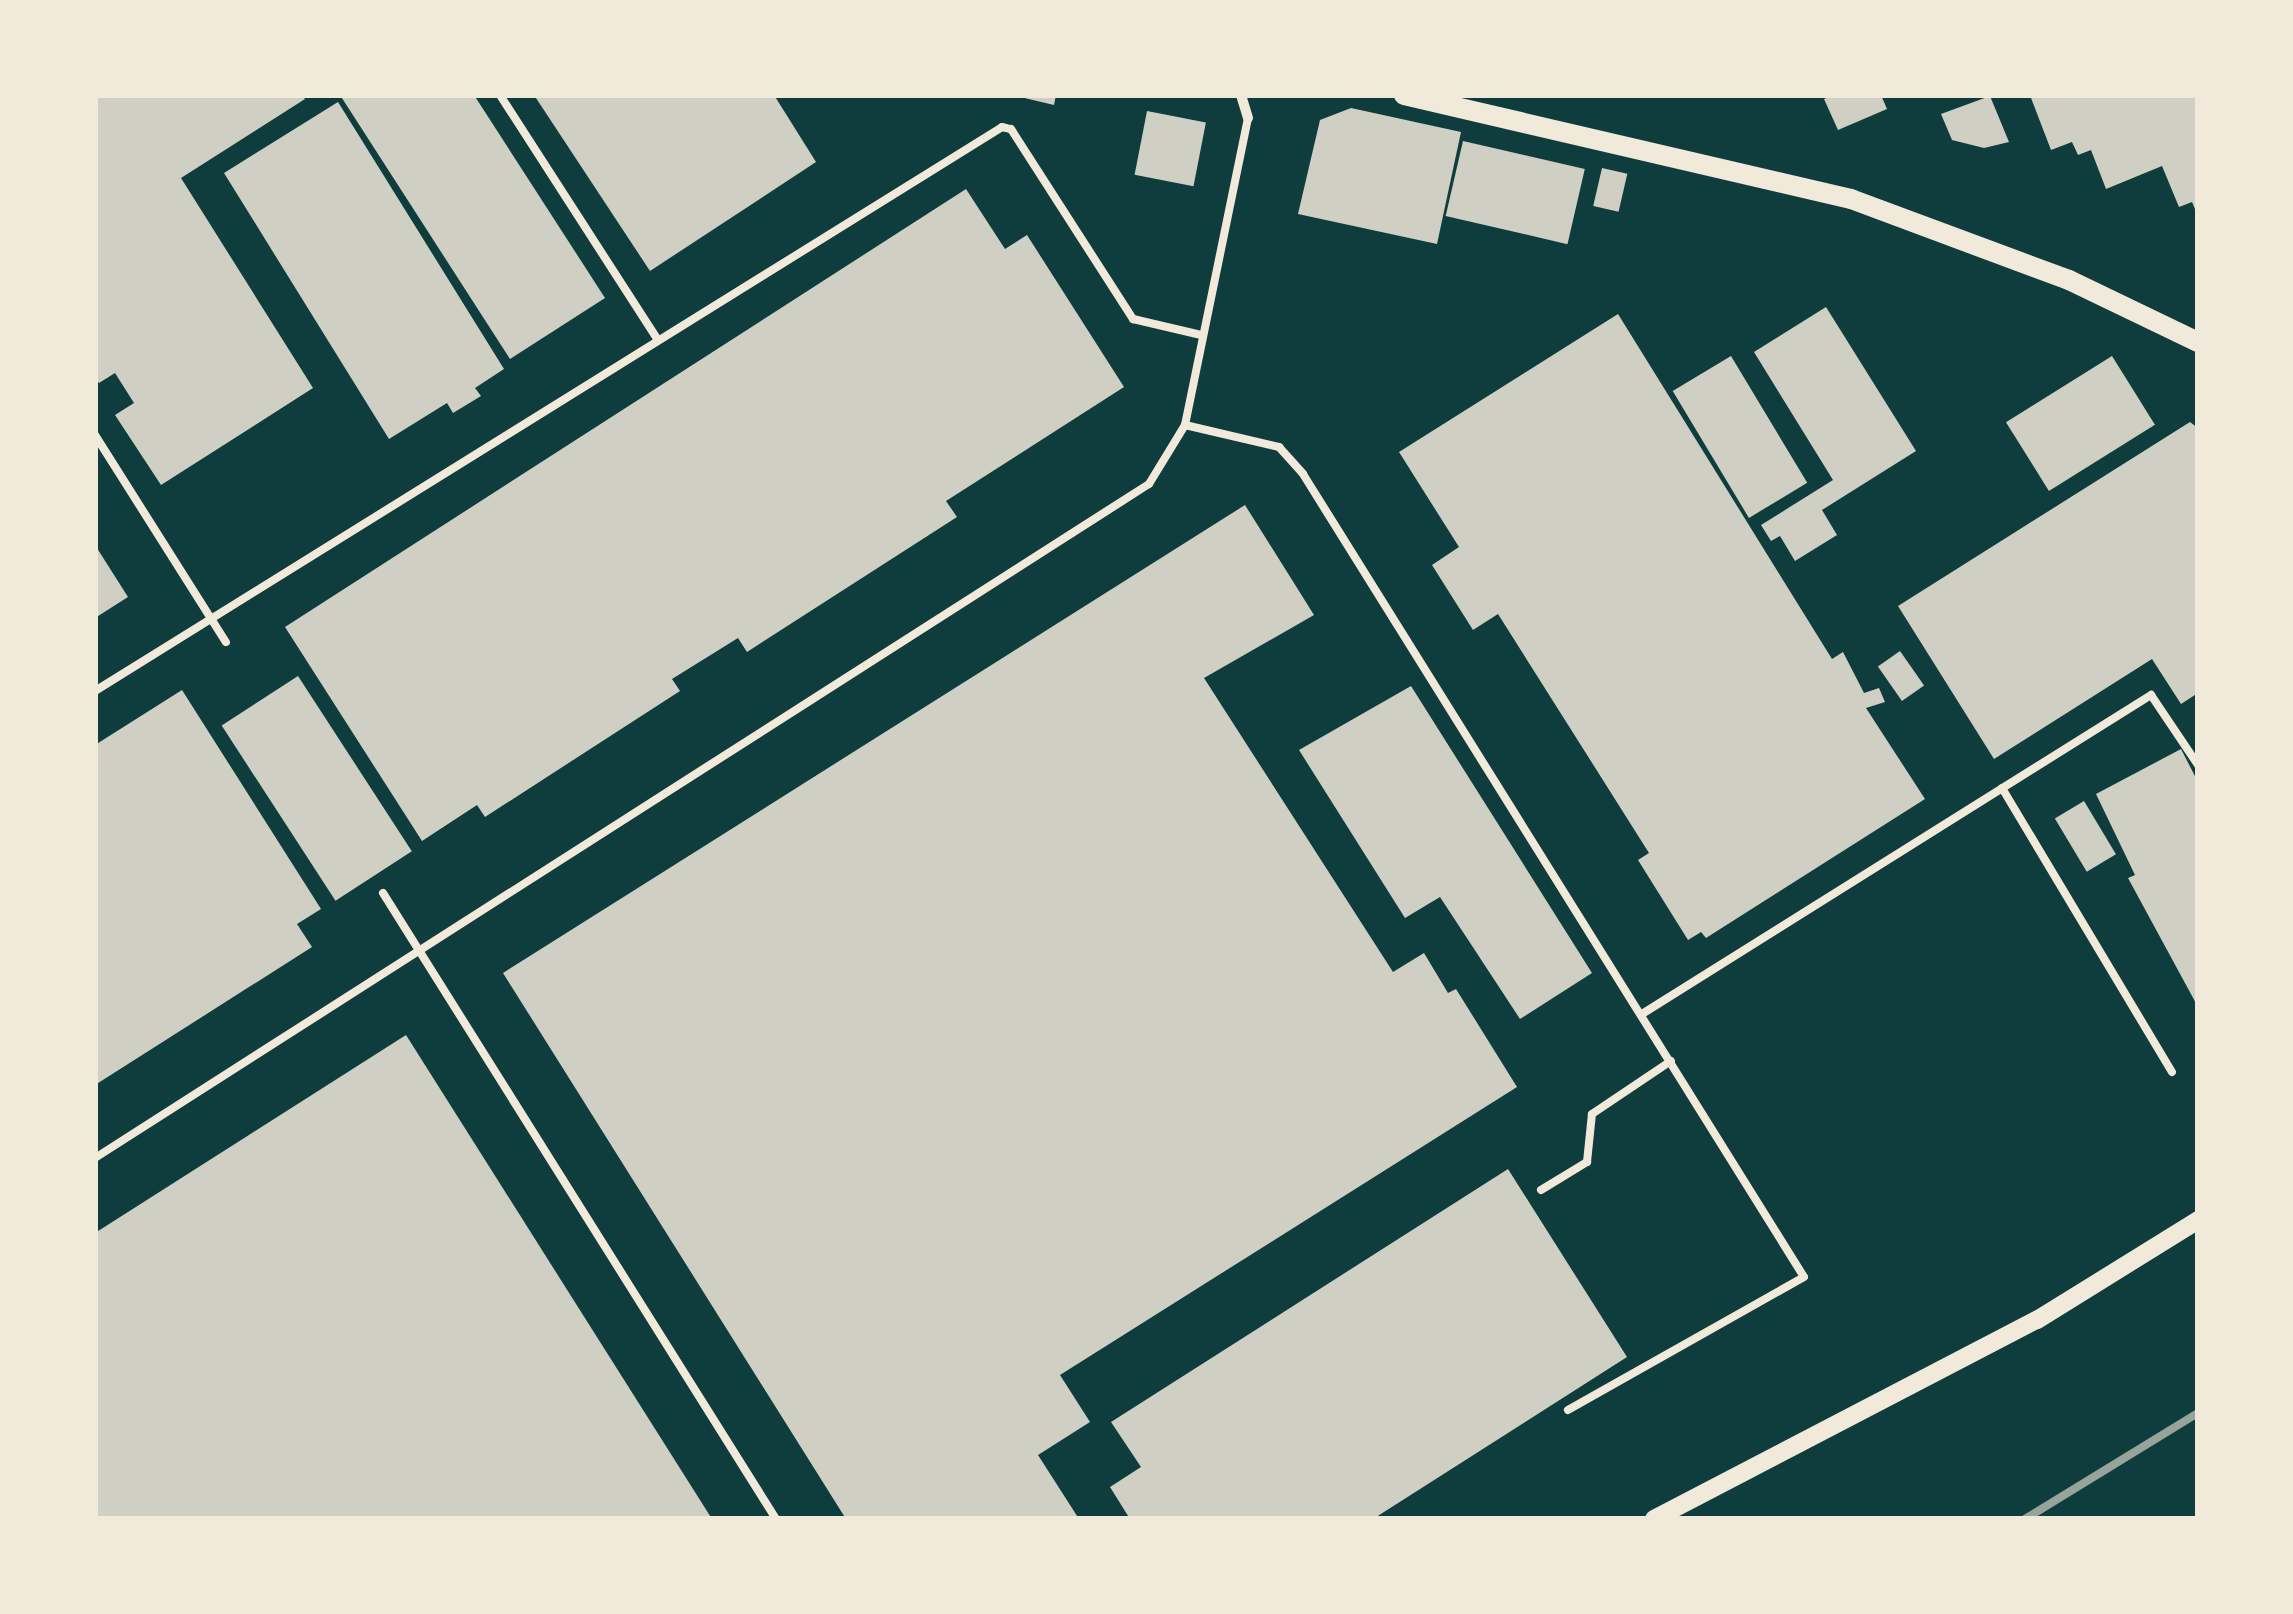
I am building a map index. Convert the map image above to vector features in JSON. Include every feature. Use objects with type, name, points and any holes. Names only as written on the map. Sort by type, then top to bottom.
[{"type":"main road","points":[[1415,96],[1852,198],[2068,280],[2198,342]]},
{"type":"street","points":[[1241,95],[1248,118]]},
{"type":"street","points":[[1654,1519],[2037,1320],[2198,1220]]},
{"type":"lane","points":[[500,95],[657,339]]},
{"type":"lane","points":[[95,1158],[1149,484],[1185,425],[1248,118]]},
{"type":"lane","points":[[95,691],[1002,127],[1011,130],[1132,318],[1201,335]]},
{"type":"lane","points":[[1185,425],[1279,447],[1303,474],[1804,1277],[1568,1410]]},
{"type":"lane","points":[[95,435],[226,642]]},
{"type":"lane","points":[[1642,1014],[2151,695],[2198,764]]},
{"type":"lane","points":[[2002,788],[2172,1072]]},
{"type":"lane","points":[[383,893],[776,1519]]},
{"type":"lane","points":[[1541,1190],[1587,1162],[1592,1114],[1672,1062]]},
{"type":"building","points":[[95,95],[302,95],[305,99],[181,178],[313,388],[161,485],[115,415],[134,403],[115,373],[99,383],[95,378]]},
{"type":"building","points":[[340,95],[474,95],[605,298],[510,359]]},
{"type":"building","points":[[534,95],[774,95],[816,162],[650,271]]},
{"type":"building","points":[[1012,95],[1056,95],[1054,105]]},
{"type":"building","points":[[1834,95],[1881,95],[1887,109],[1838,130],[1824,99]]},
{"type":"building","points":[[2198,95],[2198,216],[2192,202],[2179,207],[2162,166],[2106,189],[2091,150],[2078,155],[2072,142],[2051,150],[2031,98]]},
{"type":"building","points":[[1990,96],[2009,142],[1984,148],[1952,140],[1941,114]]},
{"type":"building","points":[[338,102],[504,369],[475,388],[481,396],[453,413],[447,403],[389,439],[224,173]]},
{"type":"building","points":[[1351,108],[1461,132],[1437,244],[1298,214],[1320,120]]},
{"type":"building","points":[[1147,111],[1206,122],[1193,186],[1135,175]]},
{"type":"building","points":[[1463,141],[1585,169],[1567,244],[1446,216]]},
{"type":"building","points":[[1602,168],[1627,174],[1619,212],[1593,206]]},
{"type":"building","points":[[966,189],[1005,249],[1027,235],[1124,387],[946,501],[957,517],[747,652],[738,638],[672,679],[680,691],[485,817],[477,805],[422,841],[285,627]]},
{"type":"building","points":[[1826,307],[1916,451],[1822,510],[1837,535],[1795,561],[1780,536],[1771,541],[1761,525],[1833,480],[1754,352]]},
{"type":"building","points":[[1618,314],[1832,659],[1843,652],[1864,693],[1879,688],[1885,702],[1866,708],[1925,799],[1706,938],[1701,932],[1688,940],[1638,860],[1649,853],[1498,614],[1473,630],[1432,565],[1459,547],[1399,452]]},
{"type":"building","points":[[1731,356],[1807,483],[1749,518],[1673,391]]},
{"type":"building","points":[[2112,356],[2155,425],[2049,491],[2006,422]]},
{"type":"building","points":[[2190,422],[2198,428],[2198,693],[2181,704],[2152,659],[1994,759],[1898,606]]},
{"type":"building","points":[[1245,505],[1314,615],[1204,678],[1393,972],[1424,953],[1448,993],[1456,989],[1517,1087],[1060,1375],[1090,1422],[1038,1455],[1079,1519],[846,1519],[503,973]]},
{"type":"building","points":[[95,545],[128,597],[95,618]]},
{"type":"building","points":[[1900,651],[1924,685],[1902,701],[1878,666]]},
{"type":"building","points":[[298,676],[412,851],[336,901],[222,726]]},
{"type":"building","points":[[1411,686],[1592,973],[1520,1019],[1440,897],[1405,918],[1299,750]]},
{"type":"building","points":[[182,690],[321,909],[297,924],[312,947],[95,1085],[95,745]]},
{"type":"building","points":[[2181,749],[2198,782],[2198,1007],[2128,878],[2135,875],[2096,794]]},
{"type":"building","points":[[2084,801],[2116,854],[2087,872],[2055,819]]},
{"type":"building","points":[[406,1035],[712,1519],[95,1519],[95,1233]]},
{"type":"building","points":[[1508,1169],[1627,1357],[1373,1519],[1130,1519],[1110,1487],[1141,1467],[1111,1422]]},
{"type":"railway","points":[[2025,1519],[2198,1413]]}]
